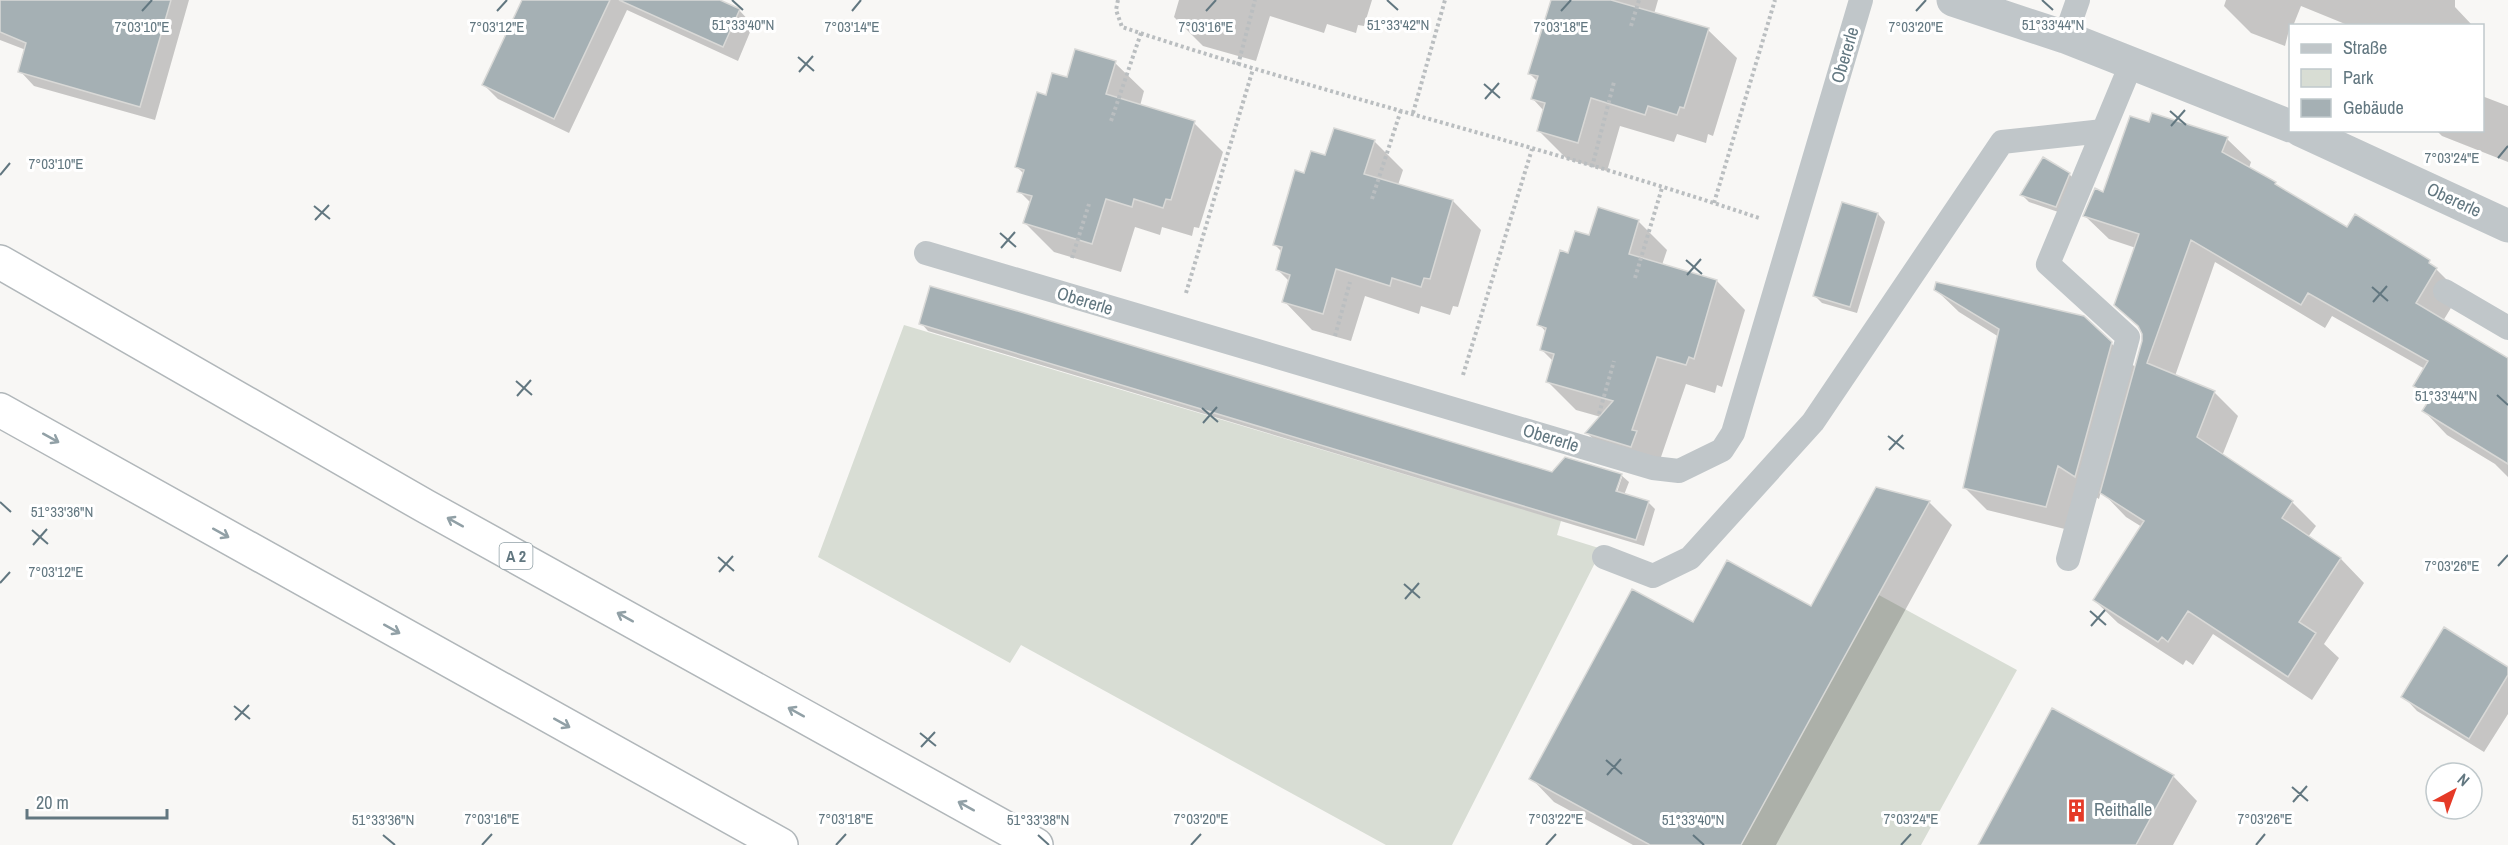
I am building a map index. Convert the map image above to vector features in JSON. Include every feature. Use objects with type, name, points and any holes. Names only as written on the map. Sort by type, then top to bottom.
[{"type":"highway","name":"A 2","points":[[0,262],[435,512],[1036,845]]},
{"type":"highway","points":[[0,410],[781,845]]},
{"type":"street","points":[[1953,0],[2132,62],[2289,126]]},
{"type":"street","name":"Obererle","points":[[2304,132],[2508,226]]},
{"type":"lane","name":"Obererle","points":[[926,253],[1653,468],[1679,471],[1722,450],[1733,433],[1861,0]]},
{"type":"lane","points":[[2065,37],[2078,0]]},
{"type":"lane","points":[[2068,559],[2128,337],[2048,264],[2132,62]]},
{"type":"lane","points":[[1604,557],[1653,576],[1690,558],[1813,422],[2002,142],[2103,130]]},
{"type":"lane","points":[[2445,291],[2508,328]]},
{"type":"path","points":[[1118,0],[1116,10],[1122,27],[1238,65],[1401,110],[1714,203],[1794,230]]},
{"type":"path","points":[[1238,65],[1255,0]]},
{"type":"path","points":[[1413,114],[1446,0]]},
{"type":"path","points":[[1631,26],[1639,0]]},
{"type":"path","points":[[1714,203],[1775,0]]},
{"type":"path","points":[[1112,121],[1141,33]]},
{"type":"path","points":[[1175,328],[1253,69]]},
{"type":"path","points":[[1592,167],[1614,82]]},
{"type":"path","points":[[1372,199],[1401,110]]},
{"type":"path","points":[[1453,408],[1532,149]]},
{"type":"path","points":[[1635,278],[1662,188]]},
{"type":"path","points":[[1061,293],[1089,204]]},
{"type":"path","points":[[1326,372],[1350,282]]},
{"type":"path","points":[[1589,449],[1614,361]]},
{"type":"green space","points":[[904,325],[1561,521],[1557,535],[1602,549],[1452,845],[1386,845],[1021,645],[1010,663],[818,557]]},
{"type":"green space","points":[[1877,594],[2017,670],[1921,845],[1741,845]]},
{"type":"building","points":[[0,0],[171,0],[140,107],[18,72],[26,43],[0,32]]},
{"type":"building","points":[[522,0],[610,0],[554,119],[482,85]]},
{"type":"building","points":[[619,0],[720,0],[740,9],[723,47]]},
{"type":"building","points":[[1551,0],[1611,0],[1709,28],[1684,108],[1680,107],[1677,115],[1648,106],[1645,115],[1591,98],[1578,143],[1537,131],[1545,103],[1531,99],[1538,76],[1528,74]]},
{"type":"building","points":[[1075,49],[1116,61],[1106,94],[1195,121],[1171,200],[1166,199],[1163,208],[1134,199],[1132,207],[1106,199],[1092,244],[1023,223],[1032,196],[1017,192],[1024,170],[1015,167],[1037,92],[1046,95],[1052,73],[1067,77]]},
{"type":"building","points":[[2152,113],[2228,137],[2222,152],[2276,182],[2275,184],[2347,227],[2355,214],[2430,260],[2429,263],[2437,268],[2416,303],[2508,358],[2508,464],[2422,411],[2431,397],[2413,386],[2428,361],[2308,293],[2301,305],[2191,240],[2147,363],[2215,391],[2197,437],[2293,501],[2282,518],[2341,558],[2299,622],[2316,633],[2288,677],[2188,611],[2168,642],[2162,637],[2158,642],[2093,600],[2144,521],[2100,493],[2142,334],[2138,326],[2114,305],[2139,234],[2083,216],[2095,188],[2103,192],[2130,116],[2149,122]]},
{"type":"building","points":[[1334,128],[1375,140],[1364,174],[1453,200],[1430,279],[1424,278],[1421,287],[1392,278],[1390,286],[1336,269],[1323,314],[1282,302],[1290,275],[1276,270],[1282,247],[1273,245],[1295,170],[1304,173],[1311,151],[1325,155]]},
{"type":"building","points":[[2043,157],[2070,173],[2056,207],[2020,195]]},
{"type":"building","points":[[1842,202],[1878,213],[1850,307],[1813,296]]},
{"type":"building","points":[[1598,207],[1639,220],[1629,254],[1717,280],[1694,359],[1689,357],[1686,365],[1657,357],[1632,430],[1637,431],[1631,447],[1585,433],[1613,401],[1546,382],[1554,354],[1540,350],[1546,328],[1537,325],[1560,250],[1568,253],[1575,231],[1589,235]]},
{"type":"building","points":[[1936,282],[2084,316],[2112,342],[2075,477],[2058,466],[2046,507],[1963,488],[1999,329],[1934,290]]},
{"type":"building","points":[[930,286],[1552,472],[1565,457],[1622,474],[1616,491],[1649,501],[1636,540],[919,324]]},
{"type":"building","points":[[1876,487],[1930,501],[1741,845],[1650,845],[1529,779],[1632,589],[1693,622],[1727,560],[1811,606]]},
{"type":"building","points":[[2444,627],[2508,667],[2508,675],[2469,739],[2401,697]]},
{"type":"building","name":"Reithalle","points":[[2052,708],[2174,775],[2136,845],[1978,845]]},
{"type":"place","name":"Reithalle","points":[[2076,810]]}]
